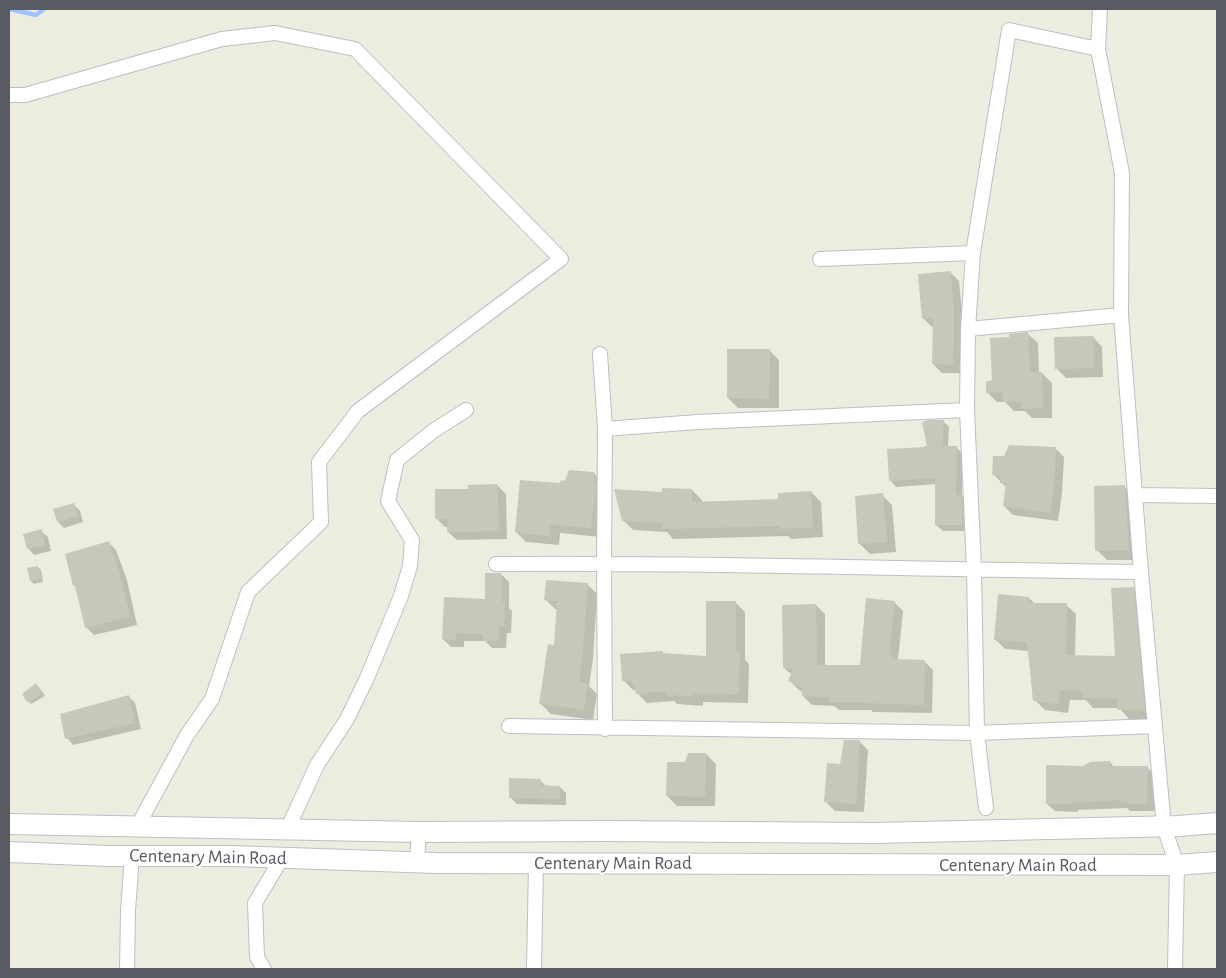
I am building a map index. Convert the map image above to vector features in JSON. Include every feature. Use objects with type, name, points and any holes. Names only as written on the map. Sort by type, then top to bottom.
[{"type":"street","points":[[1100,9],[1098,50],[1122,173],[1121,315],[1141,572],[1164,827],[1177,865],[1175,969]]},
{"type":"street","points":[[986,808],[977,733],[974,570],[967,410],[968,329],[973,253],[1009,30],[1098,50]]},
{"type":"street","points":[[9,95],[25,95],[222,39],[275,33],[355,49],[561,259],[358,410],[319,462],[321,522],[248,592],[212,699],[187,735],[137,827]]},
{"type":"street","points":[[820,259],[973,253]]},
{"type":"street","points":[[968,329],[1121,315]]},
{"type":"street","points":[[600,354],[605,429],[605,729]]},
{"type":"street","points":[[287,830],[317,764],[347,719],[367,678],[402,596],[410,566],[412,540],[388,501],[396,460],[433,431],[466,410]]},
{"type":"street","points":[[605,429],[697,422],[967,410]]},
{"type":"street","points":[[1135,495],[1217,496]]},
{"type":"street","points":[[496,564],[604,563],[1141,572]]},
{"type":"street","points":[[510,726],[605,729],[977,733],[1155,726]]},
{"type":"street","name":"Centenary Main Road","points":[[9,824],[419,832],[875,833],[1164,827],[1217,823]]},
{"type":"street","points":[[416,862],[419,832]]},
{"type":"street","name":"Centenary Main Road","points":[[9,852],[416,862],[536,863],[1177,865],[1217,862]]},
{"type":"street","points":[[127,969],[128,911],[132,855]]},
{"type":"street","points":[[264,969],[257,957],[255,903],[282,858]]},
{"type":"street","points":[[534,969],[536,863]]},
{"type":"building","points":[[951,271],[954,314],[953,365],[932,364],[933,318],[922,319],[918,274]]},
{"type":"building","points":[[1028,332],[1030,372],[1042,372],[1043,408],[1021,409],[1021,401],[1003,402],[1003,392],[986,393],[986,382],[992,380],[990,338],[1009,337],[1009,334]]},
{"type":"building","points":[[1093,336],[1094,368],[1055,369],[1054,337]]},
{"type":"building","points":[[727,349],[770,349],[769,399],[727,398]]},
{"type":"building","points":[[944,420],[942,446],[957,446],[956,495],[962,495],[962,525],[935,525],[935,478],[889,481],[887,449],[927,446],[922,422]]},
{"type":"building","points":[[1009,445],[1056,447],[1050,513],[1003,506],[1006,483],[1000,483],[1000,475],[992,475],[993,456],[1004,456]]},
{"type":"building","points":[[569,470],[594,472],[594,483],[596,485],[591,528],[550,524],[549,536],[515,532],[520,480],[560,483],[561,480],[565,481]]},
{"type":"building","points":[[497,484],[499,531],[447,532],[448,519],[435,519],[435,489],[468,489],[468,485]]},
{"type":"building","points":[[1125,485],[1129,550],[1095,551],[1094,486]]},
{"type":"building","points":[[662,488],[692,489],[692,502],[778,499],[778,493],[811,491],[813,527],[780,529],[780,526],[662,529],[662,523],[622,521],[614,489],[662,492]]},
{"type":"building","points":[[883,493],[887,542],[858,544],[855,496]]},
{"type":"building","points":[[74,503],[78,516],[57,522],[53,509]]},
{"type":"building","points":[[42,529],[45,545],[27,549],[23,534]]},
{"type":"building","points":[[109,541],[119,571],[130,617],[85,628],[65,554]]},
{"type":"building","points":[[38,566],[41,579],[30,581],[27,568]]},
{"type":"building","points":[[485,573],[501,573],[502,602],[505,602],[504,626],[499,626],[499,641],[483,641],[483,634],[456,633],[456,640],[442,639],[444,597],[485,599]]},
{"type":"building","points":[[546,580],[588,583],[579,682],[588,683],[584,710],[539,704],[548,644],[554,645],[557,601],[544,600]]},
{"type":"building","points":[[1134,587],[1145,709],[1117,710],[1117,699],[1082,698],[1082,691],[1060,690],[1058,704],[1033,701],[1027,642],[994,640],[998,594],[1029,597],[1029,603],[1067,603],[1066,655],[1115,656],[1111,588]]},
{"type":"building","points":[[866,598],[895,601],[889,655],[893,655],[893,659],[925,660],[924,705],[829,702],[829,697],[802,696],[802,687],[788,681],[793,669],[783,668],[782,605],[816,604],[817,665],[860,665]]},
{"type":"building","points":[[706,601],[736,601],[736,652],[740,652],[738,694],[693,693],[693,696],[666,695],[666,691],[636,694],[632,680],[622,681],[620,654],[663,651],[663,653],[706,656]]},
{"type":"building","points":[[36,683],[41,690],[41,694],[27,702],[22,694]]},
{"type":"building","points":[[129,695],[135,723],[65,739],[60,714]]},
{"type":"building","points":[[844,740],[860,740],[856,804],[824,802],[827,763],[840,764]]},
{"type":"building","points":[[688,753],[706,753],[705,797],[666,796],[667,762],[685,762]]},
{"type":"building","points":[[1110,761],[1110,766],[1148,766],[1147,804],[1121,803],[1121,800],[1046,804],[1046,765],[1083,766],[1090,762]]},
{"type":"building","points":[[509,778],[541,779],[540,785],[560,786],[560,799],[509,798]]},
{"type":"waterway","points":[[9,9],[36,15],[44,9]]}]
